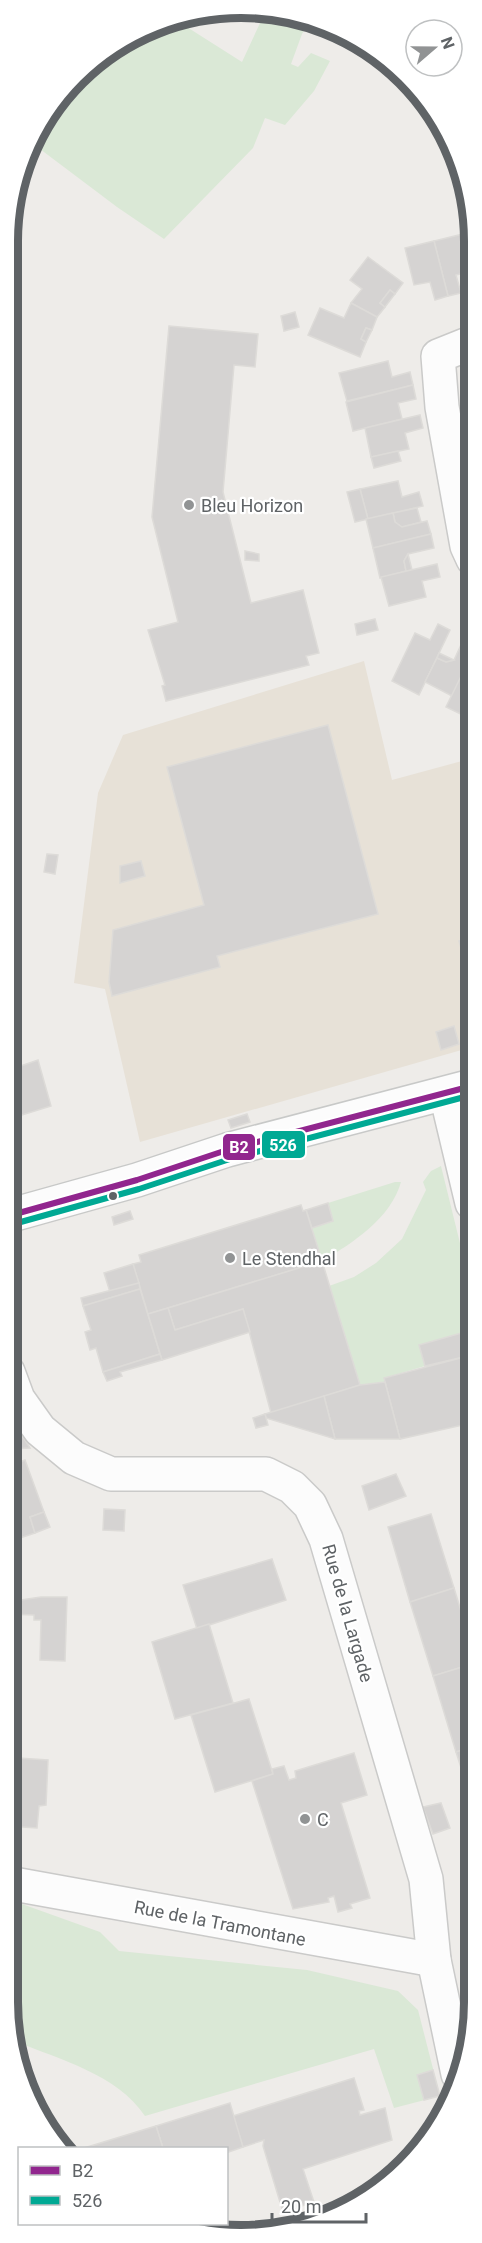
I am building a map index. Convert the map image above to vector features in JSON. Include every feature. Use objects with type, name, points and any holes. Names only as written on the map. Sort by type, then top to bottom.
[{"type":"street","points":[[464,345],[438,356],[442,407],[464,529]]},
{"type":"street","points":[[18,1213],[137,1180],[227,1150],[459,1090],[464,1133]]},
{"type":"street","name":"Rue de la Largade","points":[[18,1399],[40,1430],[74,1458],[111,1474],[266,1474],[292,1487],[310,1506],[326,1539],[426,1879],[434,1960],[455,2062]]},
{"type":"street","name":"Rue de la Tramontane","points":[[18,1885],[434,1960]]},
{"type":"shaded area","points":[[364,661],[392,780],[464,760],[464,1049],[140,1142],[105,989],[74,983],[98,793],[123,735]]},
{"type":"green space","points":[[262,19],[306,28],[291,64],[298,67],[311,53],[330,61],[314,91],[285,125],[265,118],[253,148],[164,239],[38,148],[64,105],[83,83],[117,56],[156,35],[185,26],[242,62]]},
{"type":"green space","points":[[441,1166],[464,1259],[464,1332],[420,1345],[425,1366],[384,1378],[385,1382],[271,1413],[260,1369],[329,1286],[354,1277],[376,1263],[402,1239],[426,1190],[423,1182],[431,1171]]},
{"type":"green space","points":[[401,1182],[389,1207],[380,1218],[358,1238],[322,1261],[312,1228],[333,1221],[328,1203]]},
{"type":"green space","points":[[18,1903],[100,1932],[119,1951],[307,1970],[398,1991],[418,2010],[440,2096],[394,2108],[374,2049],[145,2116],[119,2089],[69,2062],[22,2044],[18,2017]]},
{"type":"building","points":[[463,234],[464,273],[456,275],[461,293],[448,296],[434,241]]},
{"type":"building","points":[[434,241],[448,296],[435,300],[430,282],[414,285],[405,248]]},
{"type":"building","points":[[368,257],[403,283],[395,294],[390,290],[380,303],[385,307],[377,317],[351,303],[362,289],[350,280]]},
{"type":"building","points":[[390,290],[395,294],[385,307],[380,303]]},
{"type":"building","points":[[351,303],[377,317],[372,330],[366,328],[361,339],[366,342],[360,357],[308,335],[320,308],[344,318]]},
{"type":"building","points":[[295,312],[299,327],[284,331],[281,316]]},
{"type":"building","name":"Bleu Horizon","points":[[169,326],[258,334],[255,367],[234,365],[223,492],[251,603],[303,590],[319,653],[306,656],[309,665],[166,701],[162,686],[165,685],[148,630],[178,622],[152,517]]},
{"type":"building","points":[[366,328],[372,330],[366,342],[361,339]]},
{"type":"building","points":[[388,361],[392,377],[410,372],[413,385],[347,401],[339,373]]},
{"type":"building","points":[[413,385],[416,399],[398,403],[402,419],[353,431],[346,402]]},
{"type":"building","points":[[420,415],[423,428],[405,433],[409,449],[371,457],[365,428]]},
{"type":"building","points":[[398,451],[401,461],[374,468],[371,457]]},
{"type":"building","points":[[398,481],[402,497],[419,492],[423,506],[368,519],[360,489]]},
{"type":"building","points":[[360,489],[368,519],[355,522],[347,492]]},
{"type":"building","points":[[417,508],[421,522],[402,527],[395,522],[393,513]]},
{"type":"building","points":[[393,513],[395,522],[402,527],[427,521],[431,534],[373,548],[366,519]]},
{"type":"building","points":[[431,534],[434,548],[408,554],[404,561],[406,571],[380,578],[373,548]]},
{"type":"building","points":[[245,551],[259,554],[259,561],[245,560]]},
{"type":"building","points":[[408,554],[412,570],[406,571],[404,561]]},
{"type":"building","points":[[437,564],[440,577],[422,581],[426,597],[389,606],[381,577]]},
{"type":"building","points":[[375,619],[378,630],[357,635],[355,624]]},
{"type":"building","points":[[438,624],[450,630],[419,695],[392,681],[415,633],[430,640]]},
{"type":"building","points":[[464,638],[464,671],[452,696],[425,682],[437,658],[446,662],[454,660]]},
{"type":"building","points":[[439,653],[454,660],[446,662],[437,658]]},
{"type":"building","points":[[464,670],[464,716],[446,707]]},
{"type":"building","points":[[328,725],[378,914],[217,956],[220,967],[112,996],[109,982],[113,930],[204,905],[167,767]]},
{"type":"building","points":[[47,854],[58,855],[55,874],[44,872]]},
{"type":"building","points":[[141,861],[145,876],[120,883],[120,866]]},
{"type":"building","points":[[464,940],[464,958],[459,941]]},
{"type":"building","points":[[454,1026],[459,1044],[441,1050],[436,1032]]},
{"type":"building","points":[[38,1060],[51,1106],[18,1116],[18,1067]]},
{"type":"building","points":[[247,1114],[250,1122],[231,1128],[228,1120]]},
{"type":"building","points":[[328,1203],[333,1221],[312,1228],[306,1210]]},
{"type":"building","name":"Le Stendhal","points":[[301,1205],[303,1211],[306,1210],[322,1261],[148,1314],[133,1264],[141,1262],[139,1255]]},
{"type":"building","points":[[130,1211],[133,1219],[114,1225],[112,1217]]},
{"type":"building","points":[[322,1261],[360,1385],[271,1413],[243,1309],[175,1330],[168,1308]]},
{"type":"building","points":[[133,1264],[139,1283],[110,1292],[104,1273]]},
{"type":"building","points":[[139,1283],[140,1289],[83,1306],[81,1298]]},
{"type":"building","points":[[140,1289],[160,1354],[103,1372],[96,1348],[90,1350],[85,1332],[91,1330],[83,1306]]},
{"type":"building","points":[[168,1308],[175,1330],[243,1309],[250,1332],[162,1360],[148,1314]]},
{"type":"building","points":[[464,1332],[464,1357],[425,1366],[419,1345]]},
{"type":"building","points":[[160,1354],[162,1360],[120,1372],[122,1376],[107,1381],[103,1372]]},
{"type":"building","points":[[464,1357],[464,1425],[400,1439],[384,1378]]},
{"type":"building","points":[[385,1382],[400,1439],[335,1439],[324,1396],[360,1385]]},
{"type":"building","points":[[324,1396],[335,1439],[266,1418],[265,1414]]},
{"type":"building","points":[[265,1414],[268,1425],[256,1428],[253,1418]]},
{"type":"building","points":[[23,1437],[30,1448],[18,1449],[18,1438]]},
{"type":"building","points":[[25,1460],[44,1512],[30,1517],[35,1533],[18,1539],[19,1498],[18,1462]]},
{"type":"building","points":[[396,1474],[406,1496],[369,1510],[362,1486]]},
{"type":"building","points":[[104,1509],[125,1510],[124,1531],[103,1530]]},
{"type":"building","points":[[44,1512],[50,1527],[35,1533],[30,1517]]},
{"type":"building","points":[[431,1514],[454,1588],[410,1602],[388,1527]]},
{"type":"building","points":[[272,1559],[286,1600],[197,1629],[183,1585]]},
{"type":"building","points":[[454,1588],[464,1621],[464,1666],[433,1676],[410,1602]]},
{"type":"building","points":[[41,1597],[67,1597],[65,1661],[40,1660],[41,1620],[34,1620],[34,1615],[18,1614],[18,1600]]},
{"type":"building","points":[[209,1624],[233,1703],[175,1719],[152,1642]]},
{"type":"building","points":[[464,1666],[464,1750],[456,1752],[433,1676]]},
{"type":"building","points":[[249,1699],[273,1774],[215,1792],[191,1715]]},
{"type":"building","points":[[464,1750],[464,1777],[456,1752]]},
{"type":"building","name":"C","points":[[354,1753],[367,1795],[341,1803],[370,1898],[350,1904],[352,1908],[338,1912],[334,1896],[328,1898],[329,1902],[293,1909],[252,1781],[273,1774],[272,1769],[284,1766],[289,1780],[296,1778],[295,1771]]},
{"type":"building","points":[[18,1758],[48,1760],[46,1805],[39,1806],[37,1828],[18,1827]]},
{"type":"building","points":[[441,1803],[450,1828],[433,1834],[423,1807]]},
{"type":"building","points":[[433,2070],[440,2096],[424,2100],[417,2075]]},
{"type":"building","points":[[354,2078],[364,2110],[359,2111],[360,2115],[385,2108],[392,2140],[303,2169],[314,2202],[283,2212],[263,2146],[264,2140],[243,2147],[233,2116]]},
{"type":"building","points":[[230,2103],[243,2147],[228,2152],[228,2147],[163,2147],[156,2126]]},
{"type":"building","points":[[156,2126],[163,2147],[87,2147]]},
{"type":"transit line","name":"B2","points":[[18,1213],[137,1180],[227,1150],[464,1088]]},
{"type":"transit line","name":"526","points":[[18,1223],[139,1189],[230,1159],[464,1097]]},
{"type":"place","name":"Bleu Horizon","points":[[189,505]]},
{"type":"place","name":"Le Stendhal","points":[[230,1258]]},
{"type":"place","name":"C","points":[[305,1819]]}]
